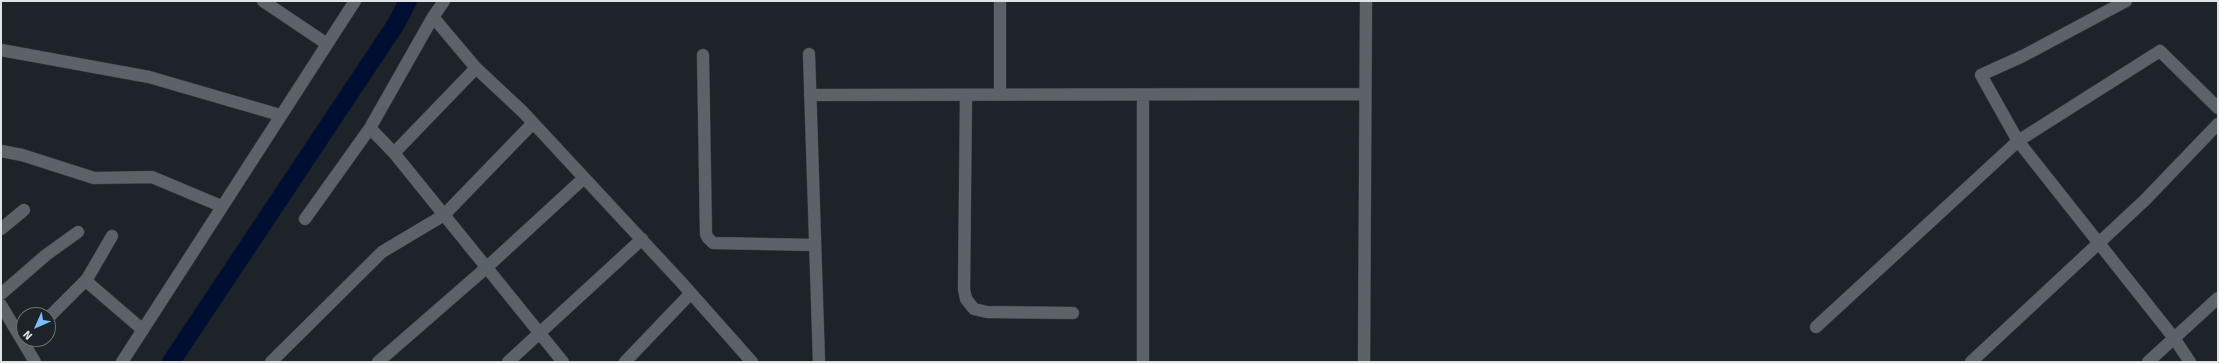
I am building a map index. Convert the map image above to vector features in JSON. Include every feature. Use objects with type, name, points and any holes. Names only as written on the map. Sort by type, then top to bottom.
[{"type":"street","points":[[263,1],[327,44]]},
{"type":"street","points":[[122,362],[354,1]]},
{"type":"street","points":[[305,219],[370,128],[433,17],[444,1]]},
{"type":"street","points":[[1000,1],[1000,95]]},
{"type":"street","points":[[1364,362],[1366,1]]},
{"type":"street","points":[[2126,1],[2023,56],[1981,74],[2018,141],[2174,338],[2190,362]]},
{"type":"street","points":[[433,17],[476,68],[533,123],[642,239],[691,293],[748,360]]},
{"type":"street","points":[[1,50],[149,77],[280,115]]},
{"type":"street","points":[[1816,327],[2018,141],[2160,51],[2218,108]]},
{"type":"street","points":[[809,54],[819,362]]},
{"type":"street","points":[[703,56],[706,234],[708,238],[714,243],[815,245]]},
{"type":"street","points":[[394,152],[476,68]]},
{"type":"street","points":[[810,95],[1365,94]]},
{"type":"street","points":[[966,95],[964,289],[966,299],[974,309],[987,312],[1073,313]]},
{"type":"street","points":[[1143,95],[1143,362]]},
{"type":"street","points":[[271,362],[382,252],[444,215],[533,123]]},
{"type":"street","points":[[1971,362],[2145,200],[2218,124]]},
{"type":"street","points":[[370,128],[394,152],[538,334],[563,362]]},
{"type":"street","points":[[1,151],[22,155],[94,178],[152,177],[221,206]]},
{"type":"street","points":[[378,362],[486,268],[584,178]]},
{"type":"street","points":[[1,229],[24,210]]},
{"type":"street","points":[[1,294],[46,255],[78,232]]},
{"type":"street","points":[[56,310],[86,281],[112,236]]},
{"type":"street","points":[[508,362],[642,239]]},
{"type":"street","points":[[86,281],[143,330]]},
{"type":"street","points":[[625,362],[691,293]]},
{"type":"street","points":[[2148,362],[2218,298]]},
{"type":"street","points":[[1,305],[16,327]]},
{"type":"street","points":[[28,347],[35,362]]},
{"type":"waterway","points":[[171,362],[396,24],[408,1]]}]
